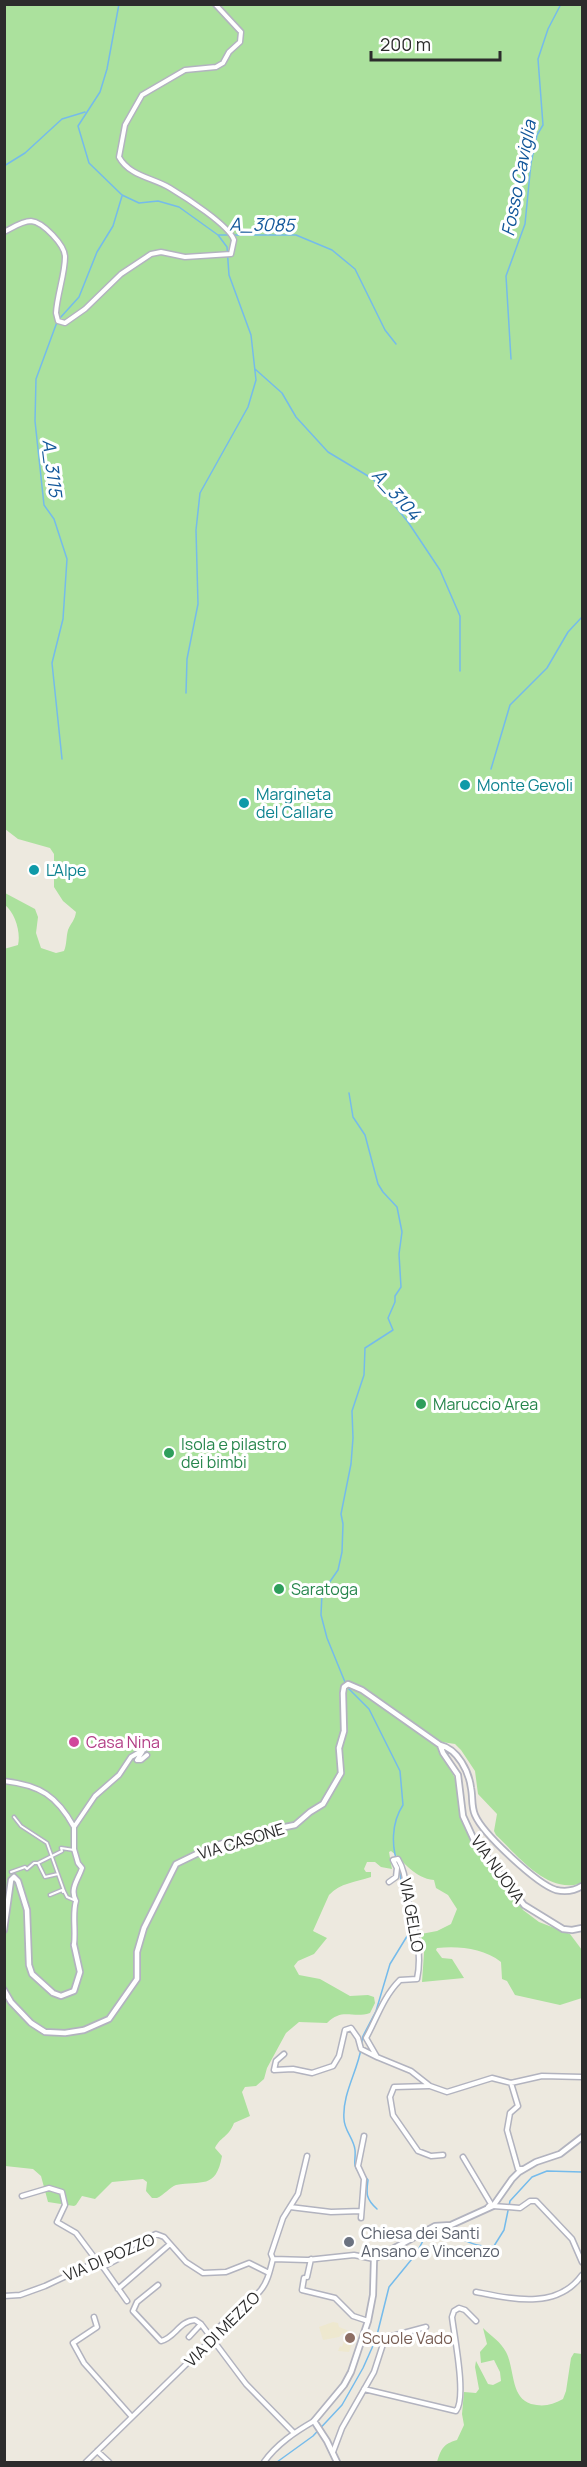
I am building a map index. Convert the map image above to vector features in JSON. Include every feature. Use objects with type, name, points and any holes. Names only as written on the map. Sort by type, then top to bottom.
[{"type":"street","points":[[4,232],[22,223],[33,222],[42,226],[60,245],[65,256],[56,313],[58,321],[65,323],[85,309],[121,274],[151,254],[161,252],[185,257],[231,254],[234,240],[224,225],[169,187],[140,176],[124,165],[120,157],[125,125],[142,95],[185,70],[216,67],[223,63],[229,52],[240,42],[241,32],[215,4]]},
{"type":"street","name":"VIA CASONE","points":[[4,1990],[11,2002],[31,2023],[45,2032],[65,2033],[84,2030],[109,2019],[136,1978],[137,1952],[144,1928],[176,1864],[211,1846],[295,1825],[323,1804],[341,1773],[339,1748],[345,1731],[346,1686],[362,1690],[441,1745]]},
{"type":"street","name":"VIA NUOVA","points":[[441,1745],[456,1755],[465,1768],[470,1779],[474,1814],[486,1832],[546,1886],[563,1892],[582,1887]]},
{"type":"street","name":"VIA NUOVA","points":[[441,1745],[443,1753],[458,1775],[463,1816],[474,1840],[524,1905],[563,1929],[582,1928]]},
{"type":"street","points":[[4,1930],[11,1880],[14,1877],[18,1881],[27,1910],[29,1965],[32,1974],[52,1993],[61,1996],[74,1991],[80,1977],[74,1945],[76,1923],[73,1911],[76,1901],[73,1896],[74,1887],[82,1868],[74,1850],[74,1827],[95,1796],[118,1775],[131,1756],[144,1749],[137,1760],[147,1755]]},
{"type":"street","points":[[4,1782],[37,1789],[55,1799],[74,1827]]},
{"type":"street","points":[[14,1817],[21,1826],[47,1843],[65,1892],[68,1897],[76,1901]]},
{"type":"street","points":[[11,1872],[27,1869],[64,1848],[74,1850]]},
{"type":"street","name":"VIA GELLO","points":[[377,2057],[366,2038],[372,2029],[382,2002],[400,1980],[417,1979],[420,1964],[420,1949],[404,1873],[396,1858],[398,1872],[396,1877],[389,1882]]},
{"type":"street","points":[[38,1863],[45,1877],[58,1874]]},
{"type":"street","points":[[50,1895],[62,1890],[65,1892]]},
{"type":"street","points":[[4,1917],[5,1922]]},
{"type":"street","points":[[284,2054],[276,2061],[274,2070],[293,2069],[312,2073],[333,2066],[339,2056],[345,2030],[351,2028],[362,2050],[411,2071],[430,2086],[447,2092],[492,2078],[511,2083],[542,2076],[582,2077]]},
{"type":"street","points":[[511,2083],[518,2106],[509,2116],[507,2130],[518,2169],[524,2169]]},
{"type":"street","points":[[430,2086],[393,2087],[391,2105],[393,2115],[418,2151],[431,2156],[443,2155]]},
{"type":"street","points":[[361,2218],[363,2200],[358,2157],[364,2136]]},
{"type":"street","points":[[273,2259],[311,2259],[354,2255],[374,2259],[433,2227],[451,2225],[493,2206],[512,2179],[524,2169],[536,2162],[560,2154],[582,2138]]},
{"type":"street","name":"VIA DI MEZZO","points":[[86,2463],[212,2339],[225,2322],[261,2290],[269,2273],[273,2259],[271,2254],[283,2218],[298,2194],[307,2156]]},
{"type":"street","points":[[462,2157],[491,2204],[486,2209]]},
{"type":"street","points":[[22,2196],[49,2188],[62,2192],[65,2205],[57,2222],[76,2233],[97,2261]]},
{"type":"street","points":[[493,2206],[509,2209],[520,2208],[531,2201],[536,2202],[566,2231],[582,2262]]},
{"type":"street","points":[[290,2207],[331,2212],[361,2211]]},
{"type":"street","name":"VIA DI POZZO","points":[[4,2296],[32,2291],[153,2235],[162,2236],[190,2266],[203,2273],[226,2272],[249,2263],[269,2273]]},
{"type":"street","points":[[118,2289],[170,2244]]},
{"type":"street","points":[[118,2253],[120,2258],[104,2267],[127,2301]]},
{"type":"street","points":[[311,2259],[302,2290],[335,2298],[353,2316],[368,2321]]},
{"type":"street","points":[[264,2463],[273,2450],[294,2433],[314,2422],[351,2373],[368,2321],[373,2295],[374,2259]]},
{"type":"street","points":[[476,2292],[529,2301],[568,2290],[582,2275]]},
{"type":"street","points":[[158,2285],[137,2302],[133,2311],[161,2341],[166,2340],[183,2323],[195,2320],[201,2324],[246,2385],[294,2433]]},
{"type":"street","points":[[364,2389],[456,2411],[459,2407],[460,2389],[452,2317],[454,2310],[459,2308],[465,2310],[476,2320]]},
{"type":"street","points":[[94,2318],[97,2327],[73,2343],[84,2363],[132,2417]]},
{"type":"street","points":[[189,2337],[201,2324]]},
{"type":"street","points":[[333,2452],[342,2428],[374,2372],[385,2338],[426,2328]]},
{"type":"street","points":[[314,2422],[325,2437],[337,2463]]},
{"type":"street","points":[[97,2451],[109,2463]]},
{"type":"shaded area","name":"Scuole Vado","points":[[333,2322],[338,2323],[339,2327],[352,2332],[351,2334],[355,2336],[349,2352],[338,2351],[346,2335],[343,2333],[339,2337],[323,2340],[319,2327]]},
{"type":"green space","points":[[5,5],[582,5],[582,1883],[557,1884],[524,1863],[496,1835],[494,1831],[497,1814],[478,1794],[475,1771],[461,1750],[455,1744],[442,1742],[438,1747],[456,1780],[460,1814],[473,1846],[494,1869],[523,1910],[539,1922],[570,1934],[582,1950],[582,1998],[560,2005],[515,1995],[507,1981],[502,1979],[501,1962],[479,1951],[454,1947],[437,1948],[436,1950],[442,1958],[452,1959],[464,1978],[422,1982],[424,1953],[421,1934],[437,1931],[451,1924],[457,1909],[448,1895],[436,1888],[434,1880],[416,1873],[391,1851],[389,1852],[392,1869],[381,1867],[375,1862],[367,1862],[364,1869],[366,1872],[371,1872],[371,1877],[343,1885],[329,1895],[313,1931],[327,1938],[314,1954],[298,1961],[294,1966],[299,1975],[320,1979],[350,1996],[374,1997],[375,2003],[370,2013],[343,2014],[327,2023],[299,2022],[286,2033],[267,2068],[264,2079],[256,2086],[245,2087],[242,2092],[250,2116],[234,2123],[217,2144],[215,2148],[222,2156],[216,2174],[211,2179],[200,2183],[176,2185],[157,2198],[152,2198],[146,2191],[147,2182],[143,2179],[112,2182],[95,2199],[82,2196],[74,2206],[48,2202],[41,2176],[33,2169],[5,2166],[4,949],[18,945],[19,940],[14,918],[5,905],[5,893],[35,909],[38,917],[36,933],[41,948],[56,953],[64,951],[68,930],[76,912],[63,901],[54,887],[54,854],[50,848],[18,839],[5,829]]},
{"type":"green space","points":[[483,2328],[504,2348],[516,2389],[524,2400],[531,2404],[548,2405],[563,2399],[571,2358],[574,2353],[582,2354],[582,2462],[437,2462],[443,2448],[457,2440],[464,2425],[462,2414],[464,2392],[476,2393],[479,2389],[476,2361],[488,2384],[493,2385],[501,2381],[500,2372],[494,2360],[481,2363],[480,2352],[487,2344]]},
{"type":"waterway","points":[[119,4],[107,69],[100,92],[78,126],[89,163],[122,195],[139,203],[158,201],[179,207],[218,235],[227,247],[229,275],[251,335],[256,380],[248,407],[200,493],[196,530],[198,604],[187,659],[186,693]]},
{"type":"waterway","name":"Fosso Caviglia","points":[[511,359],[506,276],[525,224],[531,163],[537,135],[543,125],[538,59],[548,29],[561,4]]},
{"type":"waterway","points":[[4,166],[25,153],[62,119],[85,112]]},
{"type":"waterway","name":"A_3115","points":[[60,318],[79,297],[97,252],[113,226],[122,196]]},
{"type":"waterway","name":"A_3085","points":[[218,235],[296,235],[332,250],[355,269],[385,330],[396,344]]},
{"type":"waterway","name":"A_3115","points":[[57,322],[36,379],[35,421],[44,505],[54,519],[67,559],[63,619],[52,663],[62,759]]},
{"type":"waterway","name":"A_3104","points":[[255,369],[282,393],[296,417],[328,452],[373,479],[408,522],[440,570],[460,616],[460,671]]},
{"type":"waterway","points":[[491,769],[510,705],[547,668],[568,632],[582,617]]},
{"type":"waterway","points":[[349,1093],[353,1117],[365,1135],[378,1184],[397,1207],[402,1232],[399,1254],[401,1287],[395,1296],[395,1302],[388,1318],[393,1330],[365,1348],[364,1375],[352,1411],[351,1464],[341,1514],[342,1552],[338,1570],[322,1593],[321,1615],[327,1638],[347,1687],[369,1709],[400,1771],[403,1805],[394,1828],[394,1844],[409,1933],[390,1964],[376,2011],[363,2036],[361,2045]]},
{"type":"waterway","points":[[359,2172],[355,2165],[354,2146],[344,2123],[344,2110],[347,2092],[361,2049]]},
{"type":"waterway","points":[[277,2462],[313,2436],[342,2405],[376,2339],[389,2287],[416,2254],[425,2237],[446,2235],[477,2245],[494,2246],[504,2230],[510,2201],[532,2177],[547,2171],[582,2172]]},
{"type":"waterway","points":[[364,2175],[368,2180],[369,2199],[377,2209]]},
{"type":"place","name":"Monte Gevoli","points":[[465,785]]},
{"type":"place","name":"Margineta del Callare","points":[[244,803]]},
{"type":"place","name":"L'Alpe","points":[[34,870]]},
{"type":"place","name":"Maruccio Area","points":[[421,1404]]},
{"type":"place","name":"Isola e pilastro dei bimbi","points":[[169,1453]]},
{"type":"place","name":"Saratoga","points":[[279,1589]]},
{"type":"place","name":"Casa Nina","points":[[74,1742]]},
{"type":"place","name":"Chiesa dei Santi Ansano e Vincenzo","points":[[349,2242]]},
{"type":"place","name":"Scuole Vado","points":[[350,2338]]}]
